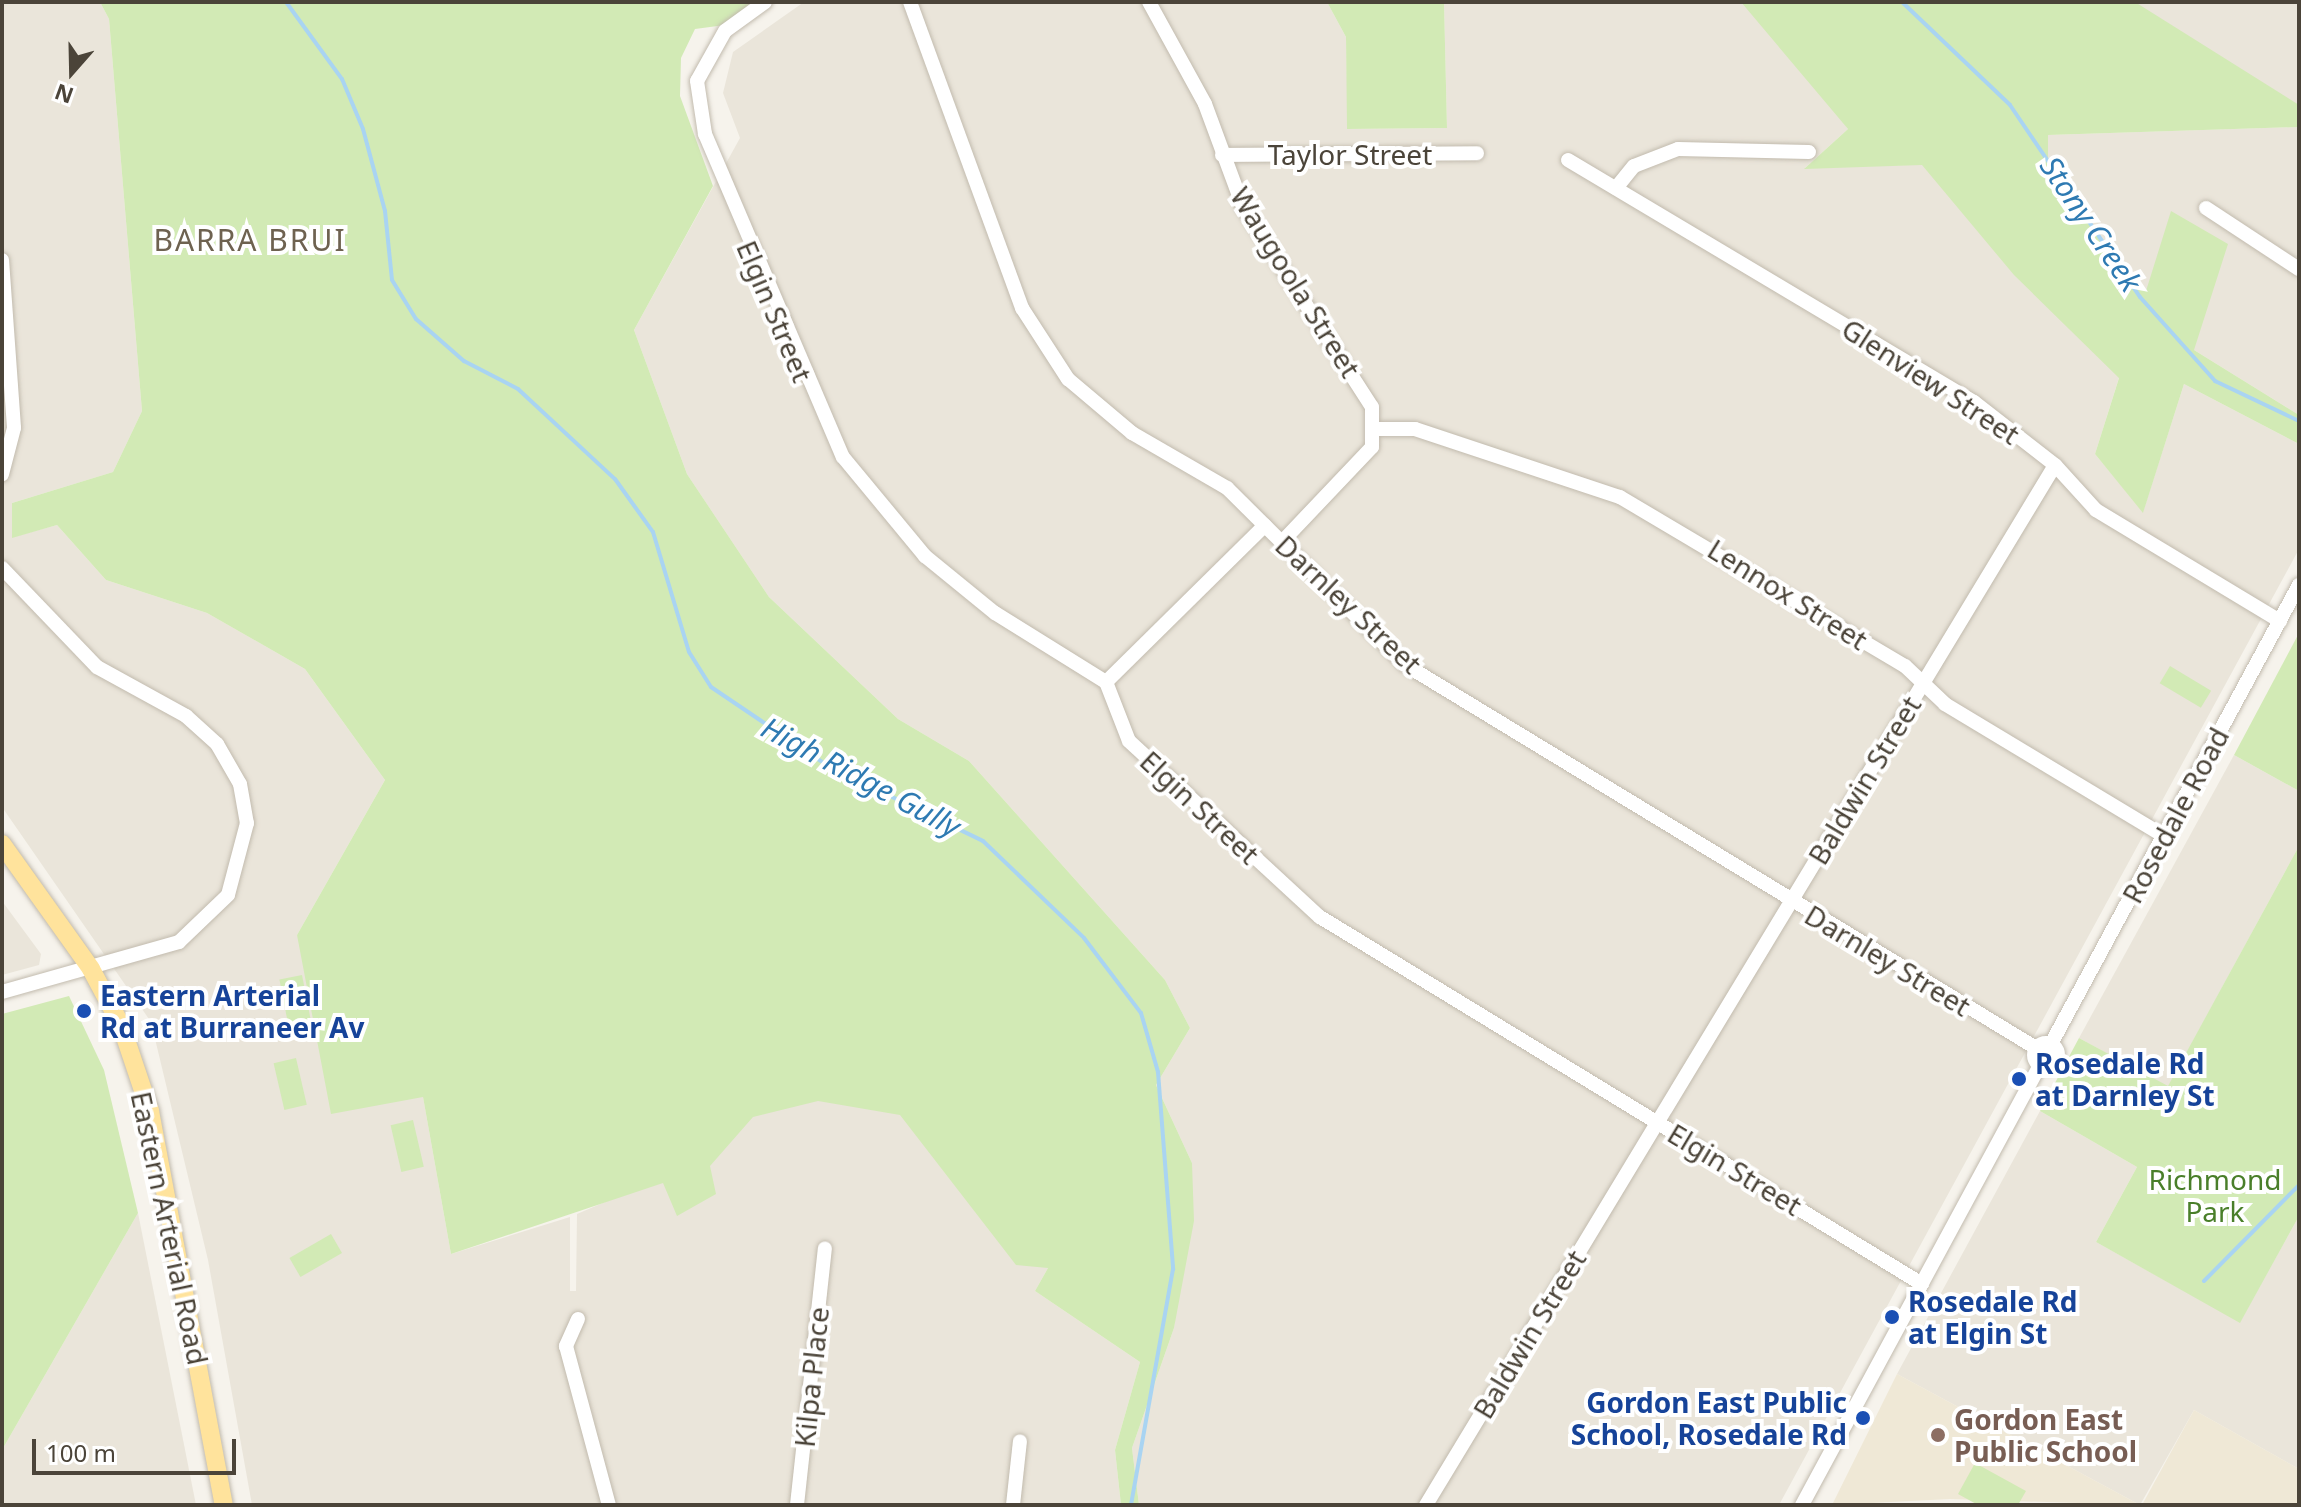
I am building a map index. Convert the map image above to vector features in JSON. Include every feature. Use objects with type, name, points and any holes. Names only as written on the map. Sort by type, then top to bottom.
[{"type":"main road","name":"Eastern Arterial Road","points":[[2,844],[91,969],[121,1025],[150,1111],[224,1505]]},
{"type":"street","name":"Elgin Street","points":[[765,2],[725,31],[697,81],[720,177],[843,457],[925,556],[995,613],[1106,682],[1129,741],[1320,917],[1922,1284]]},
{"type":"street","name":"Darnley Street","points":[[910,2],[1022,308],[1068,379],[1132,433],[1227,488],[1404,664],[2036,1048]]},
{"type":"street","name":"Waugoola Street","points":[[1149,2],[1205,104],[1243,207],[1345,360],[1375,429]]},
{"type":"street","points":[[1616,188],[1634,166],[1678,149],[1809,152]]},
{"type":"street","name":"Taylor Street","points":[[1222,155],[1477,153]]},
{"type":"street","name":"Glenview Street","points":[[1568,160],[1974,402],[2055,465],[2096,510],[2280,621]]},
{"type":"street","points":[[2206,208],[2299,269]]},
{"type":"street","points":[[2,260],[14,428],[2,474]]},
{"type":"street","points":[[1282,542],[1372,447],[1375,429]]},
{"type":"street","name":"Lennox Street","points":[[1375,429],[1415,429],[1620,497],[1697,538],[1923,683],[1945,704],[2164,836]]},
{"type":"street","name":"Baldwin Street","points":[[1426,1505],[2055,465]]},
{"type":"street","points":[[1106,682],[1265,525]]},
{"type":"street","points":[[2,568],[97,667],[202,728],[230,762],[245,803],[244,857],[216,911],[179,942],[2,992]]},
{"type":"street","name":"Rosedale Road","points":[[2040,1065],[2057,1060],[2051,1044],[2298,587]]},
{"type":"street","points":[[1802,1505],[2040,1065],[2036,1048],[2051,1044]]},
{"type":"street","name":"Kilpa Place","points":[[797,1505],[825,1249]]},
{"type":"street","points":[[578,1319],[566,1346],[609,1505]]},
{"type":"street","points":[[1013,1505],[1020,1441]]},
{"type":"shaded area","points":[[2,2],[100,2],[109,19],[142,411],[113,472],[12,503],[13,537],[57,525],[106,580],[207,613],[305,669],[385,780],[297,935],[423,1097],[451,1254],[570,1217],[570,1291],[576,1291],[577,1214],[654,1181],[740,943],[1048,1268],[1035,1291],[1140,1362],[1115,1450],[1121,1505],[252,1505],[208,1260],[151,1022],[2,807]]},
{"type":"shaded area","points":[[804,2],[1327,2],[1346,37],[1348,129],[1447,128],[1444,2],[1759,2],[1848,129],[1805,168],[2041,161],[2101,253],[2144,298],[2095,454],[2143,512],[2184,384],[2299,444],[2299,549],[1779,1505],[1139,1505],[1132,1448],[1174,1328],[1192,1163],[1156,1085],[1190,1028],[1165,980],[969,761],[898,719],[769,597],[687,474],[634,330],[740,138],[723,93],[733,52]]},
{"type":"shaded area","points":[[2051,2],[2299,2],[2299,114]]},
{"type":"shaded area","points":[[2299,127],[2299,415],[2194,350],[2107,249],[2048,161],[2048,135]]},
{"type":"shaded area","points":[[2234,755],[2299,791],[2299,846],[2168,1087],[2079,1038]]},
{"type":"shaded area","points":[[2,901],[41,954],[39,965],[2,975]]},
{"type":"shaded area","points":[[2040,1111],[2137,1167],[2096,1242],[2240,1322],[2299,1216],[2299,1469],[2194,1410],[2140,1505],[1897,1374]]},
{"type":"shaded area","points":[[138,1213],[196,1505],[2,1505],[2,1450]]},
{"type":"shaded area","name":"Gordon East Public School","points":[[1897,1374],[2140,1505],[1950,1499],[1832,1505]]},
{"type":"shaded area","name":"Gordon East Public School","points":[[2194,1410],[2299,1469],[2299,1505],[2142,1505]]},
{"type":"green space","points":[[100,2],[754,2],[725,25],[695,29],[681,58],[680,96],[713,186],[634,330],[687,474],[769,597],[898,719],[969,761],[1165,980],[1190,1028],[1156,1085],[1192,1163],[1194,1221],[1174,1328],[1132,1448],[1139,1505],[1121,1505],[1115,1450],[1140,1362],[1035,1291],[1048,1268],[1016,1265],[900,1115],[818,1101],[753,1117],[710,1166],[716,1194],[677,1216],[663,1183],[451,1254],[423,1097],[331,1114],[297,935],[385,780],[305,669],[207,613],[106,580],[57,525],[12,538],[12,503],[113,472],[142,411],[109,19]]},
{"type":"green space","points":[[1327,2],[1444,2],[1447,128],[1347,129],[1346,37]]},
{"type":"green space","points":[[1741,2],[2135,2],[2299,105],[2299,127],[2048,135],[2048,160],[2107,249],[2146,291],[2171,211],[2228,244],[2194,350],[2299,415],[2299,444],[2184,384],[2143,513],[2095,454],[2119,378],[2014,275],[1922,165],[1804,169],[1848,129]]},
{"type":"green space","points":[[2299,633],[2299,791],[2234,755]]},
{"type":"green space","points":[[2170,666],[2211,691],[2201,708],[2160,683]]},
{"type":"green space","name":"Richmond Park","points":[[2299,846],[2299,1216],[2240,1323],[2096,1242],[2137,1167],[2040,1111],[2079,1038],[2168,1086]]},
{"type":"green space","points":[[302,975],[311,1023],[289,1027],[279,979]]},
{"type":"green space","points":[[69,996],[104,1070],[138,1213],[2,1450],[2,1014]]},
{"type":"green space","points":[[296,1058],[307,1105],[284,1110],[274,1063]]},
{"type":"green space","points":[[413,1120],[424,1167],[401,1172],[391,1125]]},
{"type":"green space","points":[[331,1234],[342,1253],[300,1277],[289,1258]]},
{"type":"green space","points":[[1975,1463],[2026,1491],[2018,1505],[1978,1505],[1958,1494]]},
{"type":"waterway","name":"High Ridge Gully","points":[[286,2],[342,79],[363,129],[385,211],[392,280],[416,319],[464,361],[518,389],[615,479],[653,532],[689,652],[711,687],[828,766],[983,841],[1084,938],[1141,1013],[1158,1072],[1173,1269],[1131,1505]]},
{"type":"waterway","name":"Stony Creek","points":[[1902,2],[2010,105],[2140,297],[2215,381],[2299,421]]},
{"type":"waterway","points":[[2204,1281],[2299,1185]]},
{"type":"place","name":"Eastern Arterial Rd at Burraneer Av","points":[[84,1011]]},
{"type":"place","name":"Rosedale Rd at Darnley St","points":[[2019,1079]]},
{"type":"place","name":"Rosedale Rd at Elgin St","points":[[1892,1317]]},
{"type":"place","name":"Gordon East Public School, Rosedale Rd","points":[[1863,1418]]},
{"type":"place","name":"Gordon East Public School","points":[[1938,1435]]},
{"type":"district","name":"BARRA BRUI","points":[[250,240]]}]
